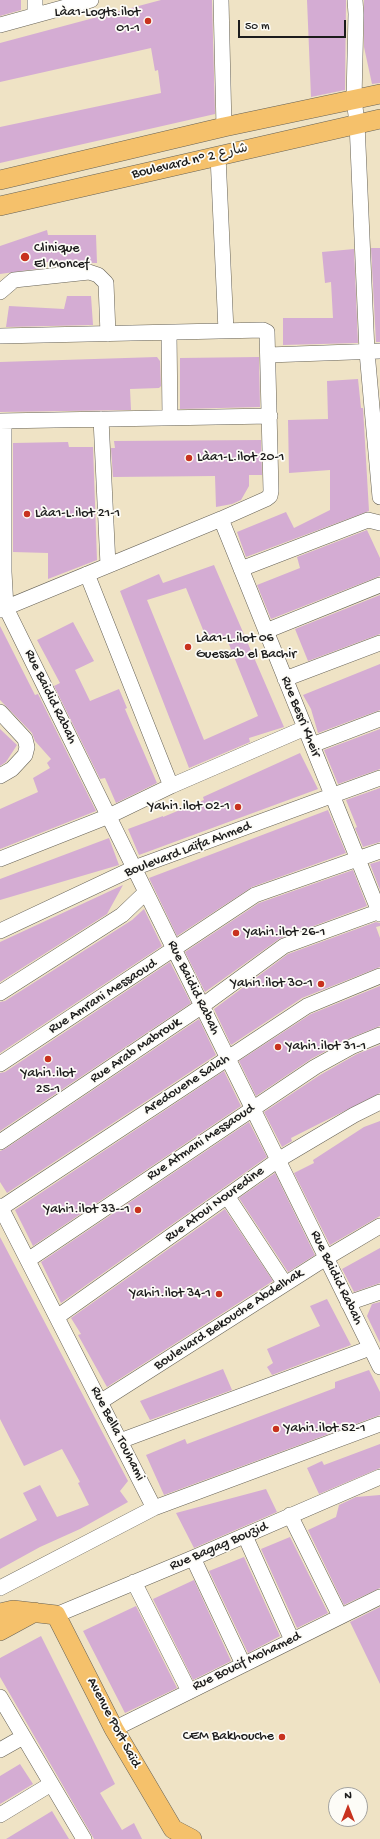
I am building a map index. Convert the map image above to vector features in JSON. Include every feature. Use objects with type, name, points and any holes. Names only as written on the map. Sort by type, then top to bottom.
[{"type":"main road","name":"Boulevard n° شارع 2","points":[[0,180],[224,127],[380,94]]},
{"type":"main road","name":"Boulevard n° شارع 2","points":[[0,206],[357,123],[380,119]]},
{"type":"main road","points":[[0,1613],[13,1610],[56,1614]]},
{"type":"main road","points":[[0,1631],[35,1612]]},
{"type":"main road","name":"Avenue Port Saïd","points":[[56,1614],[114,1729],[173,1829],[192,1839]]},
{"type":"street","points":[[35,15],[36,0]]},
{"type":"street","points":[[0,25],[91,0]]},
{"type":"street","points":[[221,0],[224,127]]},
{"type":"street","points":[[355,0],[354,99],[373,352],[380,496]]},
{"type":"street","points":[[218,156],[226,331]]},
{"type":"street","points":[[0,292],[14,280],[89,272],[98,275],[106,283],[108,334]]},
{"type":"street","points":[[0,336],[226,331],[267,332],[270,416],[270,496],[221,519],[3,609],[2,421],[270,416]]},
{"type":"street","points":[[169,333],[170,418]]},
{"type":"street","points":[[268,355],[373,352]]},
{"type":"street","points":[[101,419],[108,565]]},
{"type":"street","name":"Rue Besri Kheir","points":[[221,519],[380,912]]},
{"type":"street","points":[[241,569],[368,520],[380,523]]},
{"type":"street","points":[[87,574],[171,786]]},
{"type":"street","points":[[266,631],[380,585]]},
{"type":"street","name":"Rue Baidid Rabah","points":[[3,609],[146,892],[380,1367]]},
{"type":"street","points":[[285,679],[380,643]]},
{"type":"street","points":[[0,712],[25,739],[27,747],[25,755],[12,769],[0,776]]},
{"type":"street","points":[[312,745],[380,719]]},
{"type":"street","points":[[0,859],[108,816],[171,786],[305,728]]},
{"type":"street","name":"Boulevard Laïfa Ahmed","points":[[0,931],[134,868],[380,778]]},
{"type":"street","name":"Rue Amrani Messaoud","points":[[0,1064],[174,950],[255,894],[380,851]]},
{"type":"street","points":[[0,993],[122,915],[146,892]]},
{"type":"street","name":"Rue Arab Mabrouk","points":[[0,1142],[202,1006],[284,946],[380,912]]},
{"type":"street","name":"Aredouene Salah","points":[[0,1207],[307,1006],[380,976]]},
{"type":"street","name":"Rue Atmani Messaoud","points":[[28,1260],[315,1067],[353,1046],[380,1035]]},
{"type":"street","name":"Rue Atoui Nouredine","points":[[57,1317],[278,1160],[354,1115],[380,1102]]},
{"type":"street","points":[[227,1196],[285,1284]]},
{"type":"street","name":"Rue Bella Touhami","points":[[0,1207],[154,1508]]},
{"type":"street","name":"Boulevard Bekouche Abdelhak","points":[[100,1402],[326,1258],[380,1226]]},
{"type":"street","points":[[348,1303],[380,1292]]},
{"type":"street","points":[[120,1441],[370,1348]]},
{"type":"street","points":[[0,1588],[154,1508],[380,1424]]},
{"type":"street","name":"Rue Bagag Bouzid","points":[[56,1614],[193,1558],[380,1477]]},
{"type":"street","points":[[290,1516],[340,1616]]},
{"type":"street","points":[[245,1536],[292,1640]]},
{"type":"street","points":[[193,1558],[243,1664]]},
{"type":"street","points":[[134,1582],[189,1691]]},
{"type":"street","name":"Rue Boucif Mohamed","points":[[114,1729],[380,1597]]},
{"type":"street","points":[[0,1697],[82,1838]]},
{"type":"street","points":[[0,1750],[23,1737]]},
{"type":"street","points":[[0,1815],[50,1784]]},
{"type":"building","points":[[0,0],[21,0],[21,10],[0,16]]},
{"type":"building","points":[[161,0],[212,0],[215,114],[0,163],[0,127],[161,93],[158,70],[155,71],[151,48],[0,82],[0,43]]},
{"type":"building","points":[[307,0],[346,0],[345,90],[311,97]]},
{"type":"building","points":[[364,0],[380,0],[380,83],[372,84],[364,47]]},
{"type":"building","points":[[47,230],[48,235],[96,235],[97,263],[45,262],[44,268],[0,274],[0,246]]},
{"type":"building","points":[[371,248],[380,248],[380,342],[376,342]]},
{"type":"building","points":[[354,249],[358,343],[283,345],[283,318],[333,318],[331,282],[325,283],[322,252]]},
{"type":"building","points":[[67,296],[91,296],[93,325],[6,327],[9,306],[64,309]]},
{"type":"building","points":[[157,357],[160,361],[161,386],[159,388],[130,389],[131,410],[0,412],[0,362]]},
{"type":"building","points":[[259,357],[260,407],[180,409],[180,358]]},
{"type":"building","points":[[358,379],[361,408],[363,408],[369,511],[246,557],[237,532],[286,512],[294,528],[330,510],[330,470],[289,473],[288,420],[328,419],[327,381]]},
{"type":"building","name":"Làa1-L.ilot 20-1","points":[[261,440],[262,475],[249,475],[249,486],[241,500],[232,504],[216,507],[215,476],[113,477],[111,448],[115,448],[114,441]]},
{"type":"building","name":"Làa1-L.ilot 21-1","points":[[68,442],[69,447],[93,447],[97,560],[48,579],[48,553],[13,552],[13,443]]},
{"type":"building","points":[[367,530],[380,558],[380,576],[271,619],[257,585],[300,568],[297,557]]},
{"type":"building","points":[[214,565],[284,727],[249,738],[250,742],[189,768],[120,591],[159,574],[163,583]],"holes":[[[186,588],[208,642],[226,637],[258,716],[204,740],[147,600]]]},
{"type":"building","points":[[380,595],[380,634],[308,661],[295,629]]},
{"type":"building","points":[[73,622],[94,661],[75,670],[90,701],[119,689],[127,708],[125,709],[157,783],[116,803],[105,778],[100,779],[54,686],[60,683],[37,640]]},
{"type":"building","points":[[0,626],[35,695],[38,694],[96,811],[0,849],[0,809],[38,792],[33,778],[50,768],[47,763],[51,759],[35,741],[32,733],[0,700]]},
{"type":"building","points":[[380,664],[380,710],[318,733],[311,709],[303,695]]},
{"type":"building","points":[[0,729],[17,745],[6,762],[0,766]]},
{"type":"building","points":[[380,729],[380,769],[338,784],[324,750]]},
{"type":"building","name":"Yahi1.ilot 02-1","points":[[300,753],[318,789],[139,855],[128,829],[163,817],[204,800],[203,797]]},
{"type":"building","points":[[380,788],[380,842],[363,847],[346,800]]},
{"type":"building","points":[[328,810],[346,853],[252,887],[177,936],[149,878]]},
{"type":"building","points":[[109,838],[119,865],[0,900],[0,879]]},
{"type":"building","points":[[380,861],[380,890],[370,864]]},
{"type":"building","name":"Yahi1.ilot 26-1","points":[[353,870],[367,906],[279,939],[205,992],[185,952],[259,903]]},
{"type":"building","points":[[123,885],[107,914],[0,982],[0,942]]},
{"type":"building","points":[[144,909],[162,946],[0,1053],[0,1002],[5,1001],[132,920]]},
{"type":"building","name":"Yahi1.ilot 30-1","points":[[376,922],[380,923],[380,926],[376,927],[380,938],[380,967],[302,998],[231,1045],[214,1009],[288,954]]},
{"type":"building","name":"Yahi1.ilot 25-1","points":[[170,962],[191,1003],[0,1131],[0,1073],[5,1072]]},
{"type":"building","name":"Yahi1.ilot 31-1","points":[[380,986],[380,1026],[350,1038],[311,1059],[256,1096],[239,1061],[311,1014]]},
{"type":"building","points":[[199,1019],[216,1055],[7,1193],[0,1182],[0,1151]]},
{"type":"building","points":[[380,1045],[380,1093],[291,1138],[292,1141],[282,1147],[264,1112],[320,1075],[357,1054]]},
{"type":"building","points":[[224,1071],[241,1106],[33,1246],[15,1210]]},
{"type":"building","points":[[380,1121],[380,1216],[330,1245],[294,1173],[314,1163],[313,1160],[364,1127]]},
{"type":"building","name":"Yahi1.ilot 33--1","points":[[249,1122],[267,1157],[61,1303],[41,1262]]},
{"type":"building","points":[[275,1173],[315,1255],[288,1272],[239,1198]]},
{"type":"building","points":[[225,1209],[273,1281],[107,1387],[78,1335],[81,1334],[71,1318]]},
{"type":"building","points":[[0,1237],[128,1481],[120,1491],[128,1502],[80,1529],[40,1547],[0,1569],[0,1539],[37,1520],[23,1493],[40,1485],[57,1517],[89,1505],[78,1483],[80,1482],[62,1449],[24,1466],[0,1419]]},
{"type":"building","points":[[380,1248],[380,1283],[354,1292],[342,1269]]},
{"type":"building","points":[[327,1299],[351,1345],[272,1375],[267,1367],[273,1363],[267,1349],[320,1326],[310,1306]]},
{"type":"building","points":[[380,1302],[380,1343],[367,1316],[372,1304]]},
{"type":"building","points":[[223,1369],[232,1390],[150,1420],[140,1401]]},
{"type":"building","name":"Yahi1.ilot 52-1","points":[[369,1370],[380,1392],[380,1415],[164,1495],[146,1455],[185,1439],[187,1444],[335,1388],[335,1382]]},
{"type":"building","points":[[380,1444],[380,1468],[319,1494],[307,1468],[322,1461],[324,1465]]},
{"type":"building","points":[[266,1489],[277,1512],[194,1548],[176,1513]]},
{"type":"building","points":[[380,1495],[380,1588],[344,1605],[308,1530],[336,1517],[339,1505],[356,1497]]},
{"type":"building","points":[[290,1537],[328,1613],[297,1628],[261,1549]]},
{"type":"building","points":[[244,1557],[280,1636],[248,1653],[209,1571]]},
{"type":"building","points":[[194,1580],[231,1661],[193,1680],[153,1599]]},
{"type":"building","points":[[136,1606],[177,1688],[125,1713],[83,1631]]},
{"type":"building","points":[[380,1607],[380,1684],[350,1622]]},
{"type":"building","points":[[41,1636],[115,1784],[100,1793],[122,1830],[134,1823],[142,1839],[94,1839],[0,1677],[0,1658]]},
{"type":"building","points":[[20,1764],[33,1784],[0,1804],[0,1776]]},
{"type":"building","points":[[52,1811],[69,1839],[6,1839]]},
{"type":"place","name":"Làa1-Logts.ilot 01-1","points":[[148,21]]},
{"type":"place","name":"Clinique El Moncef","points":[[25,257]]},
{"type":"place","name":"Làa1-L.ilot 20-1","points":[[189,458]]},
{"type":"place","name":"Làa1-L.ilot 21-1","points":[[27,514]]},
{"type":"place","name":"Làa1-L.ilot 06 Guessab el Bachir","points":[[188,647]]},
{"type":"place","name":"Yahi1.ilot 02-1","points":[[238,807]]},
{"type":"place","name":"Yahi1.ilot 26-1","points":[[236,933]]},
{"type":"place","name":"Yahi1.ilot 30-1","points":[[321,984]]},
{"type":"place","name":"Yahi1.ilot 31-1","points":[[278,1047]]},
{"type":"place","name":"Yahi1.ilot 25-1","points":[[48,1059]]},
{"type":"place","name":"Yahi1.ilot 33--1","points":[[138,1210]]},
{"type":"place","name":"Yahi1.ilot 34-1","points":[[219,1294]]},
{"type":"place","name":"Yahi1.ilot 52-1","points":[[276,1429]]},
{"type":"place","name":"CEM Bakhouche","points":[[282,1737]]}]
